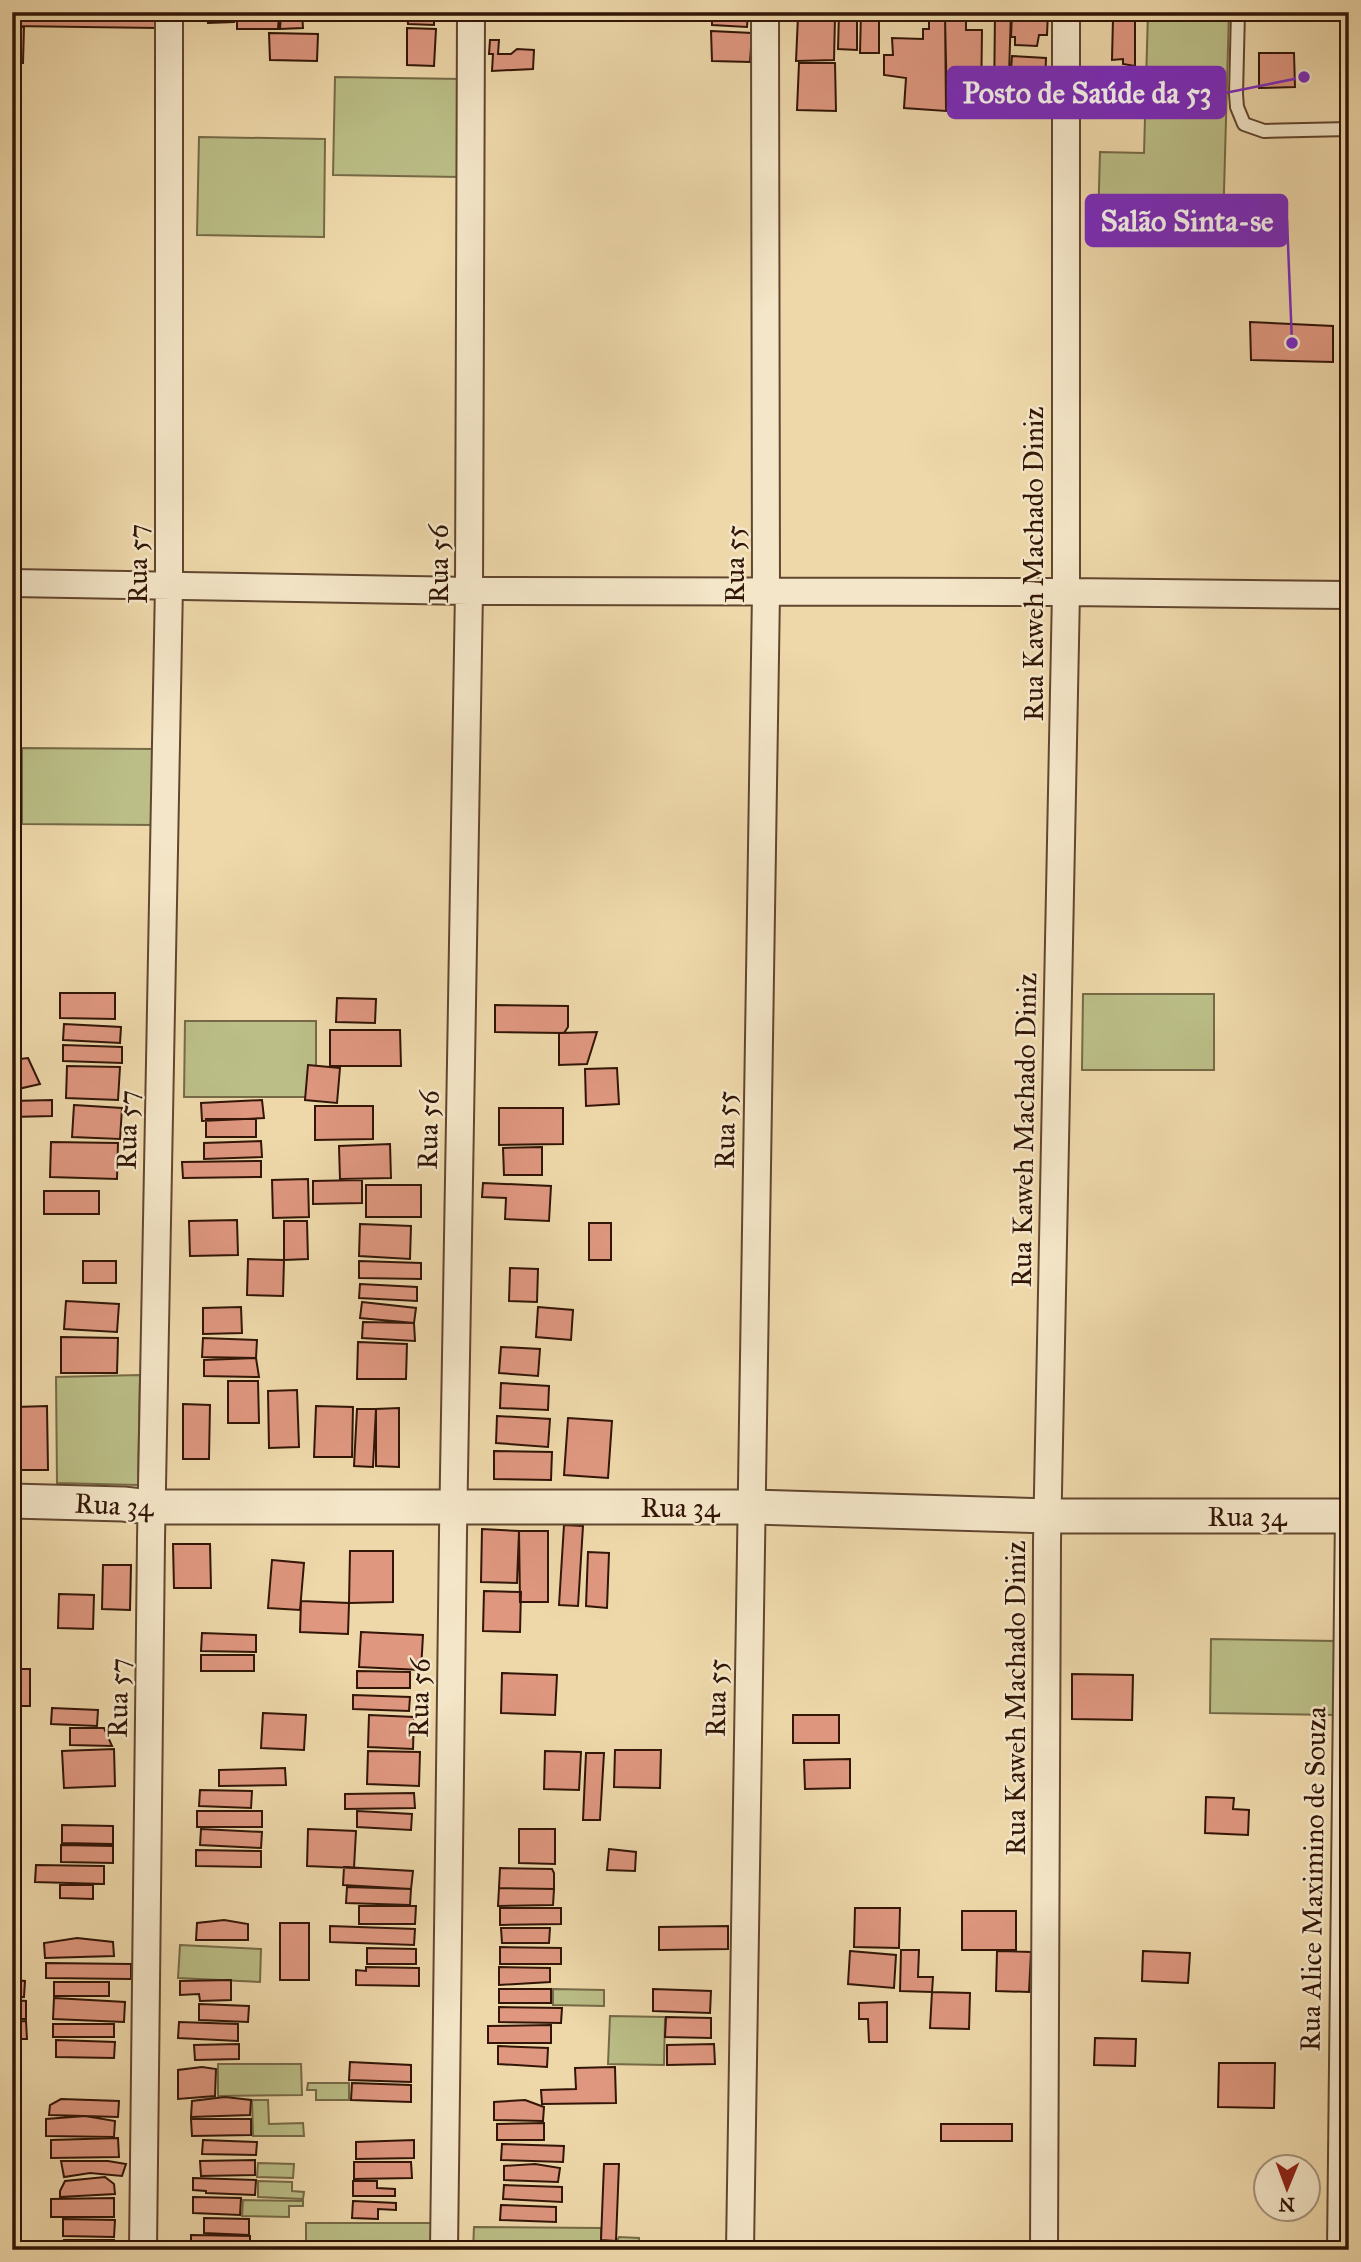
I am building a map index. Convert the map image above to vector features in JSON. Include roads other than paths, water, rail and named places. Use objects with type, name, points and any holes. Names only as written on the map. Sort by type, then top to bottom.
[{"type":"street","name":"Rua 57","points":[[143,2250],[151,1507],[169,584],[169,12]]},
{"type":"street","name":"Rua 56","points":[[444,2250],[453,1508],[469,591],[471,12]]},
{"type":"street","name":"Rua 55","points":[[740,2250],[765,593],[765,12]]},
{"type":"street","name":"Rua Kaweh Machado Diniz","points":[[1044,2250],[1049,1516],[1066,592],[1066,12]]},
{"type":"street","points":[[12,583],[469,591],[1349,595]]},
{"type":"street","name":"Rua 34","points":[[12,1501],[151,1507],[750,1507],[1049,1516],[1349,1516]]},
{"type":"street","name":"Rua Alice Maximino de Souza","points":[[1341,2250],[1349,1510]]},
{"type":"lane","points":[[1238,12],[1236,94],[1237,107],[1244,124],[1264,131],[1349,130]]},
{"type":"place","name":"Posto de Saúde da 53","points":[[1304,77]]},
{"type":"place","name":"Salão Sinta-se","points":[[1292,343]]}]
